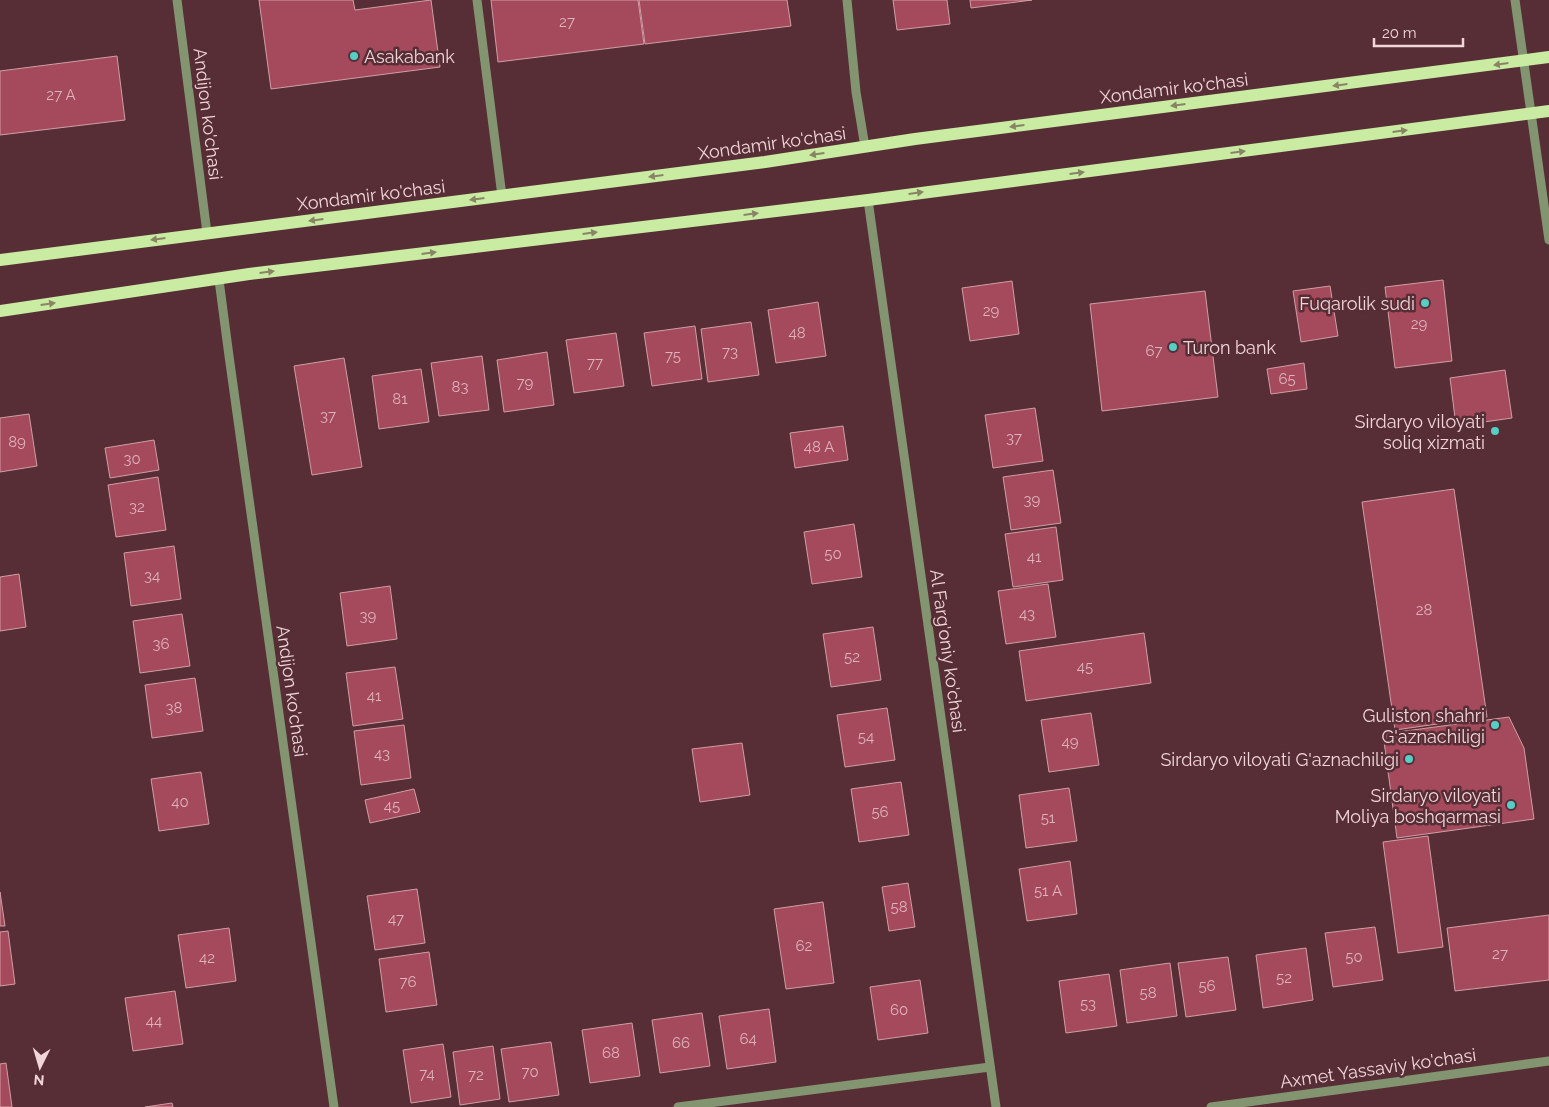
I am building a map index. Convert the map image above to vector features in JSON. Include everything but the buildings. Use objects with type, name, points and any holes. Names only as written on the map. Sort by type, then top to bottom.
[{"type":"main road","name":"Xondamir ko'chasi","points":[[0,260],[765,162],[915,139],[1549,57]]},
{"type":"main road","points":[[0,311],[219,280],[249,274],[868,200],[1549,112]]},
{"type":"street","name":"Andijon ko'chasi","points":[[177,0],[207,233]]},
{"type":"street","points":[[477,0],[502,196]]},
{"type":"street","points":[[847,0],[856,92],[865,147]]},
{"type":"street","points":[[1516,0],[1549,240]]},
{"type":"street","name":"Al Farg'oniy ko'chasi","points":[[868,200],[996,1107]]},
{"type":"street","name":"Andijon ko'chasi","points":[[219,280],[334,1107]]},
{"type":"street","name":"Axmet Yassaviy ko'chasi","points":[[1211,1107],[1549,1061]]},
{"type":"street","points":[[678,1107],[990,1067]]},
{"type":"place","name":"Asakabank","points":[[354,56]]},
{"type":"place","name":"Fuqarolik sudi","points":[[1425,303]]},
{"type":"place","name":"Turon bank","points":[[1173,347]]},
{"type":"place","name":"Sirdaryo viloyati soliq xizmati","points":[[1495,431]]},
{"type":"place","name":"Guliston shahri G'aznachiligi","points":[[1495,725]]},
{"type":"place","name":"Sirdaryo viloyati G'aznachiligi","points":[[1409,759]]},
{"type":"place","name":"Sirdaryo viloyati Moliya boshqarmasi","points":[[1511,805]]}]
